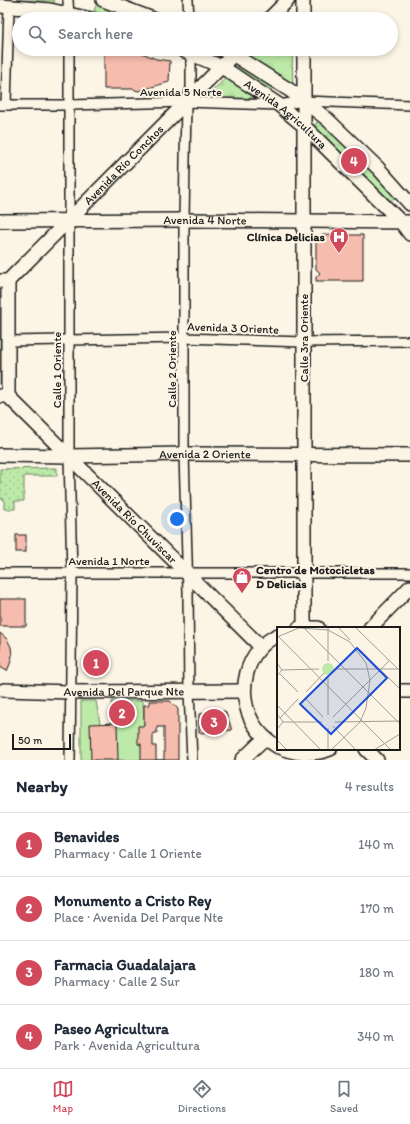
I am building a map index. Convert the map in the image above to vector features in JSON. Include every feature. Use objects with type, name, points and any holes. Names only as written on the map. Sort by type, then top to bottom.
[{"type":"main road","points":[[103,0],[135,12]]},
{"type":"main road","points":[[276,12],[288,0]]},
{"type":"main road","points":[[303,0],[303,12]]},
{"type":"main road","points":[[4,7],[40,12]]},
{"type":"main road","name":"Avenida Agricultura","points":[[199,56],[222,67],[279,105],[304,126],[406,222],[410,234]]},
{"type":"main road","name":"Avenida Río Conchos","points":[[4,281],[69,220],[233,56]]},
{"type":"main road","name":"Avenida Agricultura","points":[[242,56],[328,119],[378,168],[410,204]]},
{"type":"main road","name":"Calle 3ra Oriente","points":[[302,627],[304,573],[304,56]]},
{"type":"main road","name":"Avenida 4 Norte","points":[[0,221],[184,220],[406,222]]},
{"type":"main road","points":[[4,281],[8,341],[4,396]]},
{"type":"main road","name":"Avenida Río Chuviscar","points":[[4,396],[69,456],[261,647]]},
{"type":"main road","name":"Avenida 2 Oriente","points":[[0,455],[69,456],[184,454],[410,456]]},
{"type":"main road","points":[[371,627],[410,587]]},
{"type":"main road","points":[[277,636],[261,647],[252,660],[246,675],[244,691],[246,708],[251,719],[265,738],[277,746]]},
{"type":"main road","name":"Avenida Del Parque Nte","points":[[1,690],[70,692],[244,691]]},
{"type":"main road","points":[[242,760],[265,738]]},
{"type":"main road","points":[[287,750],[308,757],[328,750]]},
{"type":"main road","points":[[367,750],[377,760]]},
{"type":"street","points":[[68,0],[69,12]]},
{"type":"street","points":[[188,0],[189,12]]},
{"type":"street","points":[[3,105],[4,7]]},
{"type":"street","name":"Calle 1 Oriente","points":[[69,56],[69,456],[72,573],[70,760]]},
{"type":"street","name":"Calle 2 Oriente","points":[[188,56],[191,89],[186,102],[184,220],[184,454],[192,760]]},
{"type":"street","name":"Avenida 5 Norte","points":[[3,105],[186,102],[279,105],[304,101],[410,105]]},
{"type":"street","name":"Avenida 3 Oriente","points":[[8,341],[184,338],[304,342],[410,341]]},
{"type":"street","name":"Avenida 1 Norte","points":[[0,573],[410,573]]},
{"type":"green space","points":[[8,0],[54,0],[54,4]]},
{"type":"green space","points":[[97,3],[121,12],[96,12],[94,11]]},
{"type":"green space","points":[[248,56],[292,56],[293,88],[246,58]]},
{"type":"green space","points":[[242,65],[275,86],[269,92],[236,70]]},
{"type":"green space","points":[[227,77],[258,98],[204,99]]},
{"type":"green space","points":[[321,119],[395,197],[388,203],[313,126]]},
{"type":"green space","points":[[0,292],[2,294],[3,382],[0,385]]},
{"type":"green space","points":[[57,468],[57,476],[24,476],[24,501],[15,501],[15,509],[4,509],[4,499],[0,499],[0,469]]},
{"type":"green space","points":[[81,701],[96,701],[100,724],[111,723],[112,701],[143,701],[144,726],[138,744],[141,744],[143,760],[81,760]]},
{"type":"building","points":[[104,56],[149,56],[156,59],[170,61],[169,82],[138,91],[133,89],[104,89]]},
{"type":"building","name":"Clínica Delicias","points":[[322,235],[363,235],[363,281],[316,281],[316,277],[320,273],[316,269],[316,240]]},
{"type":"building","points":[[16,535],[26,535],[26,552],[16,552]]},
{"type":"building","points":[[0,599],[26,599],[26,626],[0,626]]},
{"type":"building","points":[[0,633],[7,639],[11,647],[12,656],[7,671],[0,667]]},
{"type":"building","points":[[87,654],[104,654],[105,671],[87,671]]},
{"type":"building","points":[[149,701],[170,701],[178,709],[178,760],[164,760],[164,727],[157,727],[157,733],[153,733],[153,746],[156,746],[156,760],[141,760],[141,744],[138,744],[138,726],[144,726],[144,705],[149,705]]},
{"type":"building","points":[[225,711],[232,730],[199,733],[199,714]]},
{"type":"building","points":[[117,723],[118,760],[91,760],[90,724]]},
{"type":"place","name":"Paseo Agricultura","points":[[354,161]]},
{"type":"place","name":"Clínica Delicias","points":[[339,254]]},
{"type":"place","name":"Centro de Motocicletas D Delicias","points":[[242,594]]},
{"type":"place","name":"Benavides","points":[[96,663]]},
{"type":"place","name":"Monumento a Cristo Rey","points":[[122,713]]},
{"type":"place","name":"Farmacia Guadalajara","points":[[214,722]]}]
